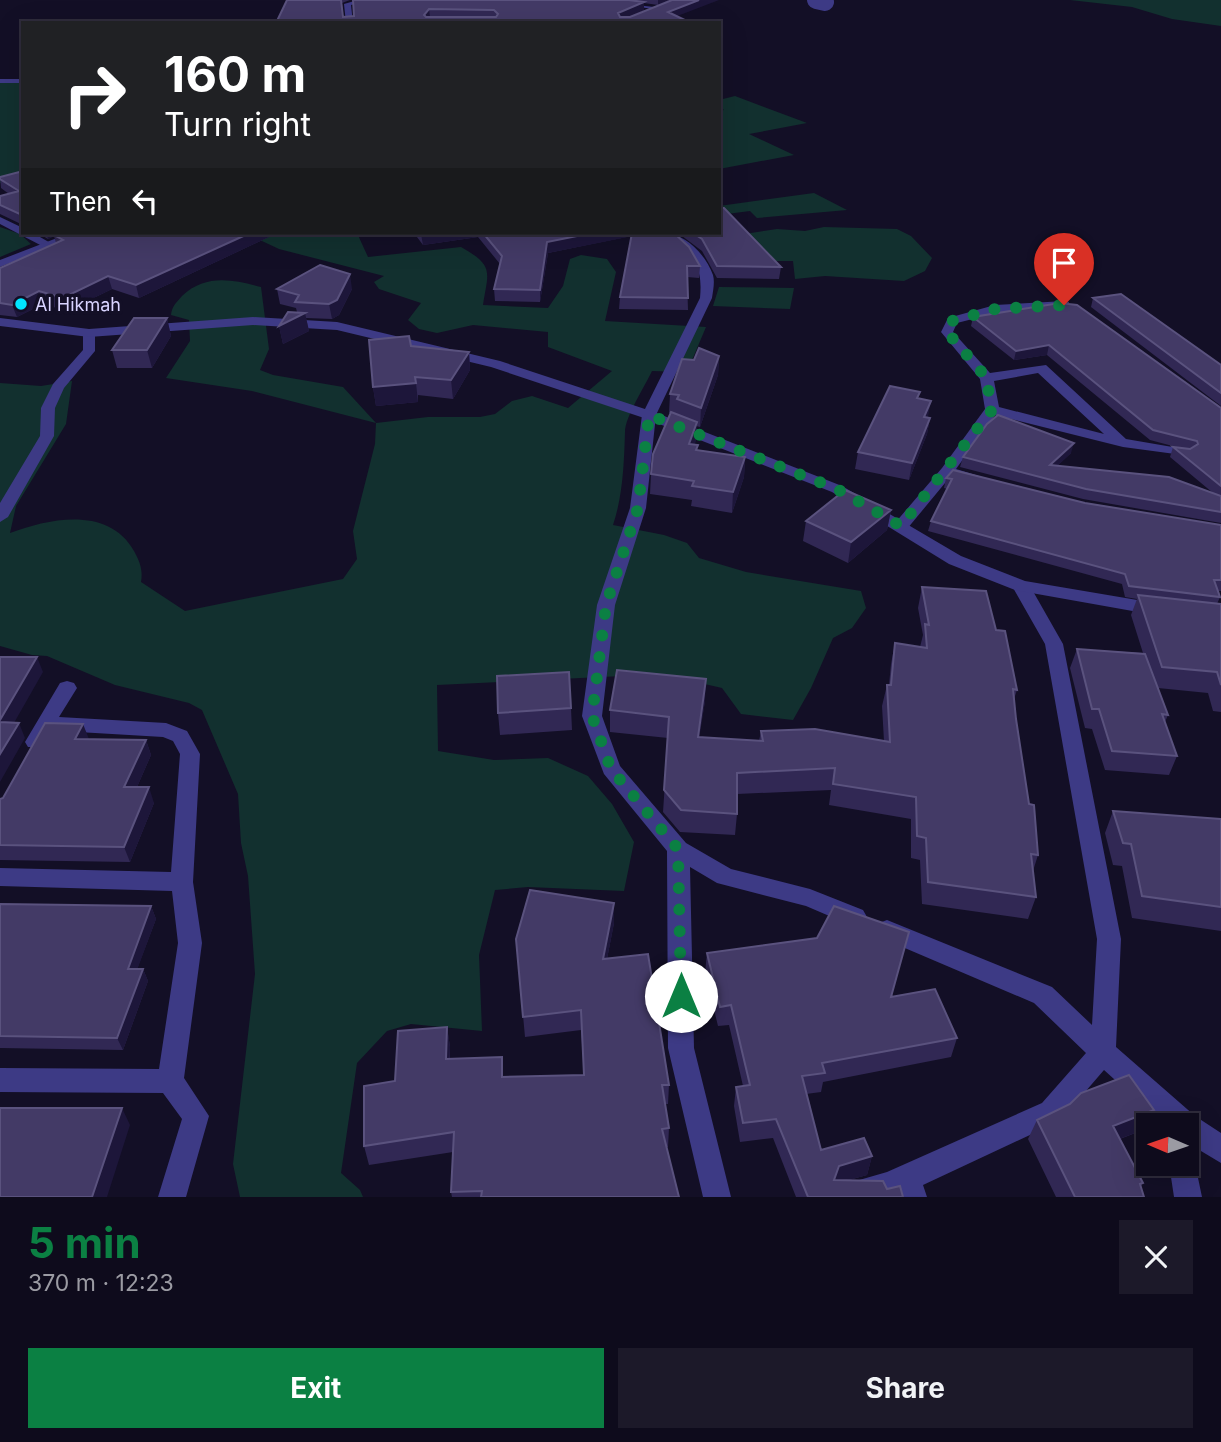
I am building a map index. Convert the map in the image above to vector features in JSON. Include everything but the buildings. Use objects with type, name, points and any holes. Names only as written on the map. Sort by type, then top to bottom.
[{"type":"street","points":[[350,21],[347,4],[368,0]]},
{"type":"street","points":[[594,0],[660,8]]},
{"type":"street","points":[[816,0],[825,2]]},
{"type":"street","points":[[635,18],[671,4]]},
{"type":"street","points":[[0,81],[21,81]]},
{"type":"street","points":[[0,220],[21,230]]},
{"type":"street","points":[[30,235],[48,245]]},
{"type":"street","points":[[0,264],[74,235]]},
{"type":"street","points":[[671,235],[696,255],[708,277],[704,306],[649,415],[638,508],[606,605],[592,716],[611,769],[678,849],[725,877],[810,898],[1043,995],[1169,1113]]},
{"type":"street","points":[[901,526],[947,471],[992,410],[986,377],[947,332],[952,321],[995,309],[1064,305],[1080,308]]},
{"type":"street","points":[[0,322],[89,333],[253,321],[337,326],[495,364],[649,415],[837,489],[955,560],[1021,586],[1172,611]]},
{"type":"street","points":[[0,517],[12,501],[47,436],[48,408],[58,387],[89,351],[89,333]]},
{"type":"street","points":[[986,377],[1041,368],[1123,443]]},
{"type":"street","points":[[992,410],[1123,443],[1185,453]]},
{"type":"street","points":[[947,471],[984,482]]},
{"type":"street","points":[[845,1197],[910,1188],[1051,1112],[1103,1052],[1109,939],[1054,644],[1021,586]]},
{"type":"street","points":[[26,759],[67,688]]},
{"type":"street","points":[[45,724],[166,730],[180,736],[190,754],[182,882],[190,943],[170,1081],[196,1116],[172,1197]]},
{"type":"street","points":[[678,849],[681,1048],[717,1197]]},
{"type":"street","points":[[0,877],[182,882]]},
{"type":"street","points":[[0,1080],[170,1081]]},
{"type":"street","points":[[1199,1135],[1221,1149]]},
{"type":"street","points":[[1185,1176],[1188,1197]]},
{"type":"green space","points":[[1070,0],[1221,0],[1221,26],[1172,19],[1132,7]]},
{"type":"green space","points":[[0,83],[21,83],[21,179],[0,183]]},
{"type":"green space","points":[[735,96],[807,123],[749,134],[794,155],[721,169],[721,111],[724,110],[721,108],[721,100]]},
{"type":"green space","points":[[814,193],[847,210],[757,218],[750,211],[721,215],[721,206]]},
{"type":"green space","points":[[0,227],[20,234],[31,244],[0,257]]},
{"type":"green space","points":[[824,227],[897,229],[911,236],[932,258],[925,271],[904,281],[825,276],[795,279],[793,261],[713,261],[698,241],[777,229],[805,231]]},
{"type":"green space","points":[[249,235],[358,235],[368,257],[461,247],[479,259],[487,271],[483,305],[548,308],[563,286],[570,259],[581,255],[607,259],[616,272],[605,321],[706,327],[687,372],[652,371],[632,410],[626,426],[621,491],[613,525],[664,535],[687,543],[699,558],[746,572],[861,591],[866,608],[852,628],[833,638],[811,688],[793,720],[741,714],[722,688],[674,677],[622,676],[437,685],[438,751],[494,760],[548,758],[588,776],[612,804],[634,842],[624,891],[528,887],[495,890],[479,955],[482,1031],[411,1024],[387,1031],[357,1063],[341,1173],[360,1190],[363,1197],[240,1197],[233,1164],[255,974],[248,876],[241,843],[238,794],[202,710],[189,703],[115,685],[47,656],[32,655],[0,646],[0,383],[41,386],[72,381],[66,424],[16,506],[10,533],[60,520],[94,522],[110,527],[123,537],[134,551],[142,574],[141,582],[185,611],[343,579],[357,559],[353,531],[375,444],[376,423],[428,417],[480,417],[495,414],[512,401],[532,396],[568,408],[612,371],[548,347],[548,332],[473,325],[437,333],[419,329],[408,320],[421,303],[379,289],[374,282],[384,276],[279,249]]},
{"type":"green space","points":[[209,281],[240,282],[261,287],[269,349],[260,370],[273,375],[343,387],[376,423],[252,391],[166,378],[190,341],[189,320],[171,315],[173,307],[191,289]]},
{"type":"green space","points":[[719,287],[794,288],[790,309],[713,306]]},
{"type":"place","name":"Al Hikmah","points":[[21,304]]},
{"type":"route","points":[[681,996],[678,849],[611,769],[592,716],[606,605],[638,508],[649,415],[837,489],[901,526],[947,471],[992,410],[986,377],[947,332],[952,321],[995,309],[1064,305]]}]
